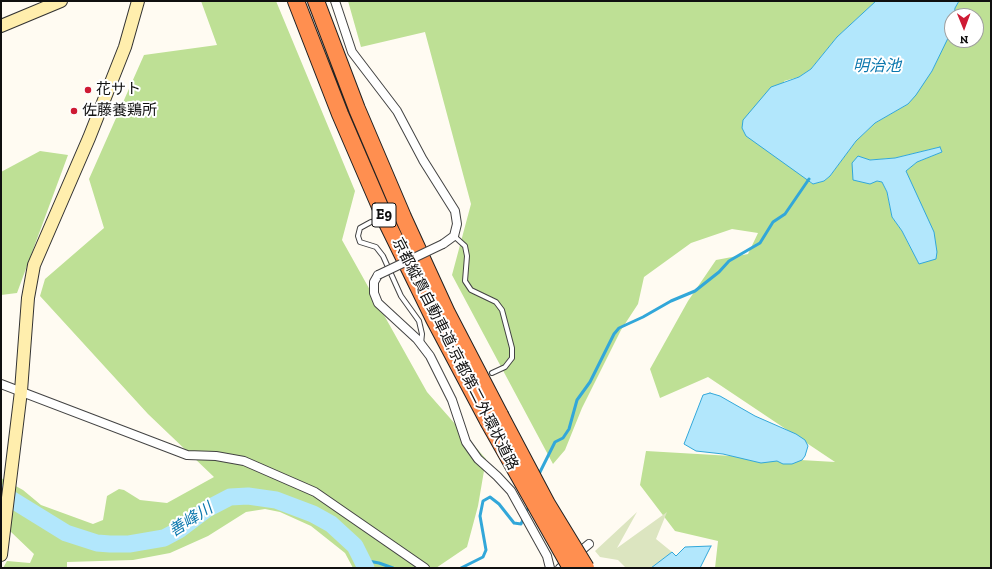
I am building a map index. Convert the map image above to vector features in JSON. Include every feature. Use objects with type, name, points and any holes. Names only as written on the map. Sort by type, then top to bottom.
[{"type":"highway","name":"京都縦貫自動車道;京都第二外環状道路","points":[[296,1],[340,114],[387,222],[427,305],[586,568]]},
{"type":"highway","name":"京都縦貫自動車道;京都第二外環状道路","points":[[316,1],[357,109],[400,211],[494,418],[571,568]]},
{"type":"street","points":[[1,26],[62,1]]},
{"type":"street","points":[[1,555],[11,483],[21,391],[28,298],[34,265],[116,68],[138,1]]},
{"type":"street","points":[[335,1],[352,52],[393,106],[444,196],[455,211],[457,224],[454,236],[443,244],[378,275],[374,282],[374,293],[378,303],[421,344],[440,374],[452,400],[466,442],[478,460],[497,476],[511,491],[547,556],[551,568]]},
{"type":"street","points":[[1,384],[187,455],[216,456],[244,461],[315,492],[425,568]]},
{"type":"street","points":[[560,568],[589,544]]},
{"type":"lane","points":[[371,222],[360,228],[358,236],[360,242],[376,247],[383,256],[401,296],[419,321],[422,334],[421,344]]},
{"type":"lane","points":[[454,236],[465,246],[467,256],[465,281],[471,290],[496,302],[502,310],[512,348],[512,358],[505,367],[492,373]]},
{"type":"green space","points":[[201,1],[276,1],[355,191],[342,240],[427,392],[486,459],[478,506],[467,547],[436,568],[353,568],[345,553],[311,526],[280,512],[265,509],[246,512],[208,536],[170,553],[133,560],[67,562],[67,568],[3,568],[7,561],[30,563],[34,554],[10,531],[1,519],[1,478],[23,490],[41,505],[93,524],[103,520],[107,496],[119,489],[124,490],[140,500],[167,503],[214,477],[148,414],[40,296],[45,279],[104,228],[89,179],[144,55],[217,45]]},
{"type":"green space","points":[[348,1],[876,1],[837,37],[811,69],[799,77],[784,81],[808,181],[813,184],[824,181],[830,176],[856,141],[875,123],[908,104],[932,71],[944,46],[944,48],[984,48],[984,8],[955,8],[959,1],[991,1],[991,568],[715,568],[718,541],[675,531],[640,485],[646,451],[835,462],[708,377],[660,398],[650,369],[688,301],[716,260],[748,254],[758,233],[732,229],[691,243],[644,277],[638,304],[621,330],[582,408],[565,450],[553,464],[452,275],[471,204],[425,32],[361,47]],"holes":[[[940,147],[942,152],[917,162],[906,171],[919,264],[902,231],[892,217],[887,192],[882,182],[877,181],[858,157],[870,160],[895,158]]]},
{"type":"green space","points":[[40,151],[68,155],[17,293],[1,295],[1,172]]},
{"type":"green space","points":[[637,512],[617,548],[667,512],[656,539],[672,552],[651,568],[626,568],[618,560],[600,557],[595,551]]},
{"type":"water","name":"明治池","points":[[876,1],[959,1],[955,8],[944,8],[944,46],[932,71],[916,95],[908,104],[875,123],[856,141],[830,176],[824,181],[813,184],[746,136],[742,128],[743,120],[771,87],[799,77],[811,69],[837,37]]},
{"type":"water","points":[[940,147],[942,152],[917,162],[906,171],[934,232],[937,252],[936,259],[919,264],[902,231],[892,217],[887,192],[882,182],[877,181],[870,184],[853,180],[852,163],[858,156],[870,160],[895,158]]},
{"type":"water","points":[[710,393],[720,396],[755,416],[796,434],[805,440],[808,446],[805,456],[802,460],[792,464],[783,464],[777,461],[761,463],[723,454],[696,451],[684,444],[703,395]]},
{"type":"water","points":[[711,546],[700,568],[651,568],[672,552],[676,556],[685,547]]},
{"type":"waterway","points":[[538,476],[555,442],[563,438],[569,429],[577,400],[590,382],[614,334],[619,328],[643,317],[671,301],[695,291],[719,272],[729,261],[760,243],[773,222],[785,214],[809,179]]},
{"type":"waterway","name":"善峰川","points":[[1,493],[66,533],[97,543],[110,544],[129,544],[164,538],[179,530],[207,509],[230,497],[248,496],[276,500],[313,514],[331,524],[355,546],[366,568]]},
{"type":"waterway","points":[[461,568],[483,557],[486,550],[480,516],[483,501],[490,497],[499,504],[514,523],[521,524],[529,506]]},
{"type":"waterway","points":[[363,560],[379,563],[393,568]]},
{"type":"place","name":"花サト","points":[[88,90]]},
{"type":"place","name":"佐藤養鶏所","points":[[74,111]]}]
